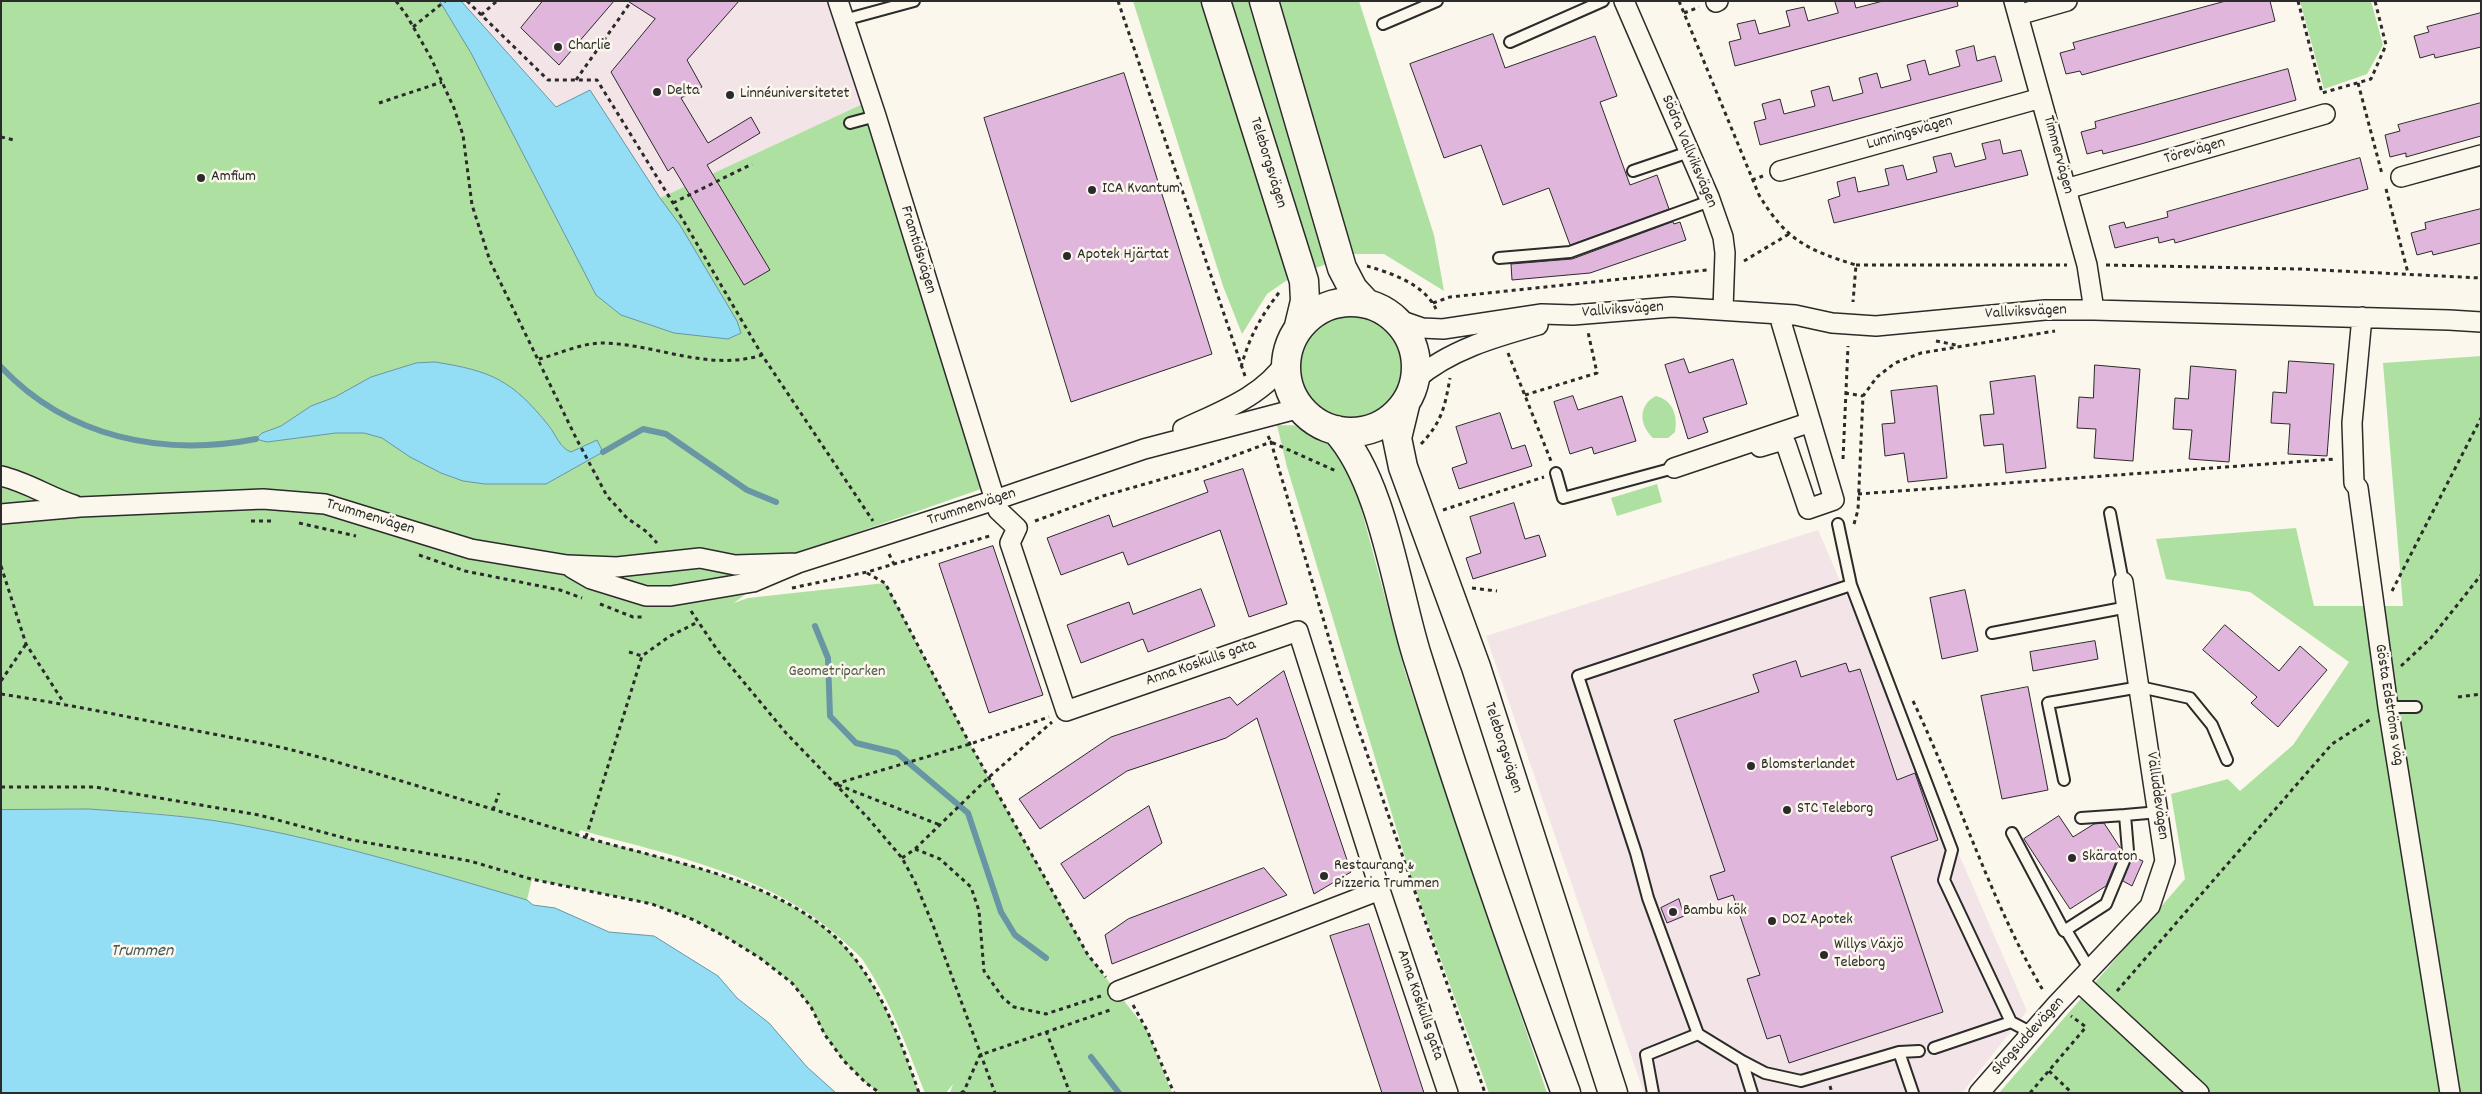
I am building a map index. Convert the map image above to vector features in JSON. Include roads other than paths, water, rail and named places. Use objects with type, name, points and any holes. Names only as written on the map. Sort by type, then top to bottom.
[{"type":"main road","name":"Teleborgsvägen","points":[[1216,1],[1304,281],[1305,301],[1300,326]]},
{"type":"main road","points":[[1264,1],[1342,268],[1354,289],[1366,303]]},
{"type":"main road","points":[[1348,301],[1377,306],[1396,319],[1404,328],[1414,347],[1417,364],[1415,380],[1405,405],[1391,419],[1374,428],[1355,432],[1336,430],[1316,422],[1300,408],[1288,386],[1286,361],[1290,342],[1300,326],[1313,314],[1330,305],[1348,301]]},
{"type":"main road","name":"Teleborgsvägen","points":[[1405,405],[1397,432],[1399,454],[1476,667],[1613,1093]]},
{"type":"main road","points":[[1336,430],[1354,453],[1362,468],[1392,561],[1420,664],[1503,915],[1566,1093]]},
{"type":"street","name":"Framtidsvägen","points":[[838,1],[876,116],[995,500]]},
{"type":"street","name":"Södra Vallviksvägen","points":[[1624,1],[1710,201],[1723,237],[1725,267],[1722,308]]},
{"type":"street","points":[[2016,8],[2067,1]]},
{"type":"street","name":"Timmervägen","points":[[2016,8],[2087,265],[2094,310]]},
{"type":"street","name":"Lunningsvägen","points":[[1780,171],[2041,98]]},
{"type":"street","name":"Törevägen","points":[[2066,190],[2325,114]]},
{"type":"street","points":[[2401,177],[2481,155]]},
{"type":"street","name":"Vallviksvägen","points":[[1415,380],[1428,369],[1449,357],[1498,337],[1580,320],[1672,307],[1722,308],[1779,315],[1795,315],[1832,323],[1876,326],[2044,310],[2362,317],[2481,322]]},
{"type":"street","name":"Vallviksvägen","points":[[1396,319],[1422,328],[1443,329],[1542,314],[1580,320]]},
{"type":"street","points":[[1760,446],[1780,441],[1786,444],[1808,509],[1834,500],[1779,315]]},
{"type":"street","name":"Gösta Edströms väg","points":[[2362,317],[2352,423],[2354,483],[2358,488],[2388,708],[2450,1093]]},
{"type":"street","name":"Trummenvägen","points":[[1144,449],[1251,394],[1277,375],[1286,361]]},
{"type":"street","name":"Trummenvägen","points":[[567,565],[591,579],[646,596],[682,594],[753,582],[798,563],[995,500],[1144,449],[1300,408]]},
{"type":"street","points":[[1674,468],[1811,422]]},
{"type":"street","name":"Trummenvägen","points":[[1,476],[19,480],[55,499],[80,506]]},
{"type":"street","name":"Trummenvägen","points":[[1,514],[80,506],[263,498],[325,504],[471,549],[567,565],[617,567],[700,558],[736,565],[798,563]]},
{"type":"street","name":"Anna Koskulls gata","points":[[995,500],[998,510],[1017,528],[1010,543],[1066,710],[1298,632],[1380,890],[1448,1093]]},
{"type":"street","name":"Välluddevägen","points":[[2085,976],[2150,906],[2165,861],[2123,582]]},
{"type":"street","points":[[1116,1000],[1380,890]]},
{"type":"street","points":[[2085,976],[2104,1005],[2199,1093]]},
{"type":"street","name":"Skogsuddevägen","points":[[1979,1093],[2057,1004],[2085,976]]},
{"type":"lane","points":[[844,20],[914,1]]},
{"type":"lane","points":[[1384,24],[1437,1]]},
{"type":"lane","points":[[1510,42],[1603,1]]},
{"type":"lane","points":[[850,123],[876,116]]},
{"type":"lane","points":[[1633,171],[1689,152]]},
{"type":"lane","points":[[1499,258],[1570,252],[1710,201]]},
{"type":"lane","points":[[1556,473],[1563,498],[1674,468]]},
{"type":"lane","points":[[2110,512],[2123,582]]},
{"type":"lane","points":[[1838,524],[1851,585],[1952,850],[1944,880],[2012,1022],[2032,1033]]},
{"type":"lane","points":[[1851,585],[1578,676],[1636,853],[1648,898],[1698,1034],[1765,1073],[1801,1081],[1899,1052],[1919,1050]]},
{"type":"lane","points":[[1992,633],[2128,608]]},
{"type":"lane","points":[[2064,780],[2048,703],[2140,687],[2190,698],[2212,725],[2226,760]]},
{"type":"lane","points":[[2388,708],[2416,707]]},
{"type":"lane","points":[[2081,818],[2159,812]]},
{"type":"lane","points":[[2066,930],[2106,904],[2128,851],[2125,815]]},
{"type":"lane","points":[[2012,833],[2064,931],[2066,930],[2085,976]]},
{"type":"lane","points":[[1934,1048],[2012,1022]]},
{"type":"lane","points":[[1653,1093],[1646,1055],[1698,1034]]},
{"type":"lane","points":[[1899,1052],[1913,1093]]},
{"type":"lane","points":[[1742,1061],[1752,1093]]},
{"type":"water","points":[[440,1],[461,1],[556,107],[590,90],[660,198],[680,225],[737,321],[741,333],[728,339],[674,333],[621,315],[596,295],[471,53]]},
{"type":"water","points":[[435,362],[472,369],[500,380],[512,388],[536,410],[567,450],[571,452],[597,440],[603,452],[546,484],[485,484],[463,481],[441,473],[410,457],[382,438],[364,433],[336,433],[267,442],[256,439],[262,433],[281,426],[311,406],[335,397],[371,377],[416,363]]},
{"type":"water","name":"Trummen","points":[[89,809],[210,820],[286,834],[424,870],[527,900],[533,905],[555,908],[609,932],[654,936],[718,976],[737,998],[769,1023],[807,1067],[836,1093],[1,1093],[1,810]]},
{"type":"waterway","points":[[1,367],[27,391],[56,411],[87,426],[119,436],[152,443],[186,445],[221,444],[256,439]]},
{"type":"waterway","points":[[603,452],[643,429],[666,434],[747,490],[776,502]]},
{"type":"waterway","points":[[815,626],[828,658],[830,716],[856,743],[897,753],[968,813],[1001,912],[1015,935],[1046,958]]},
{"type":"waterway","points":[[1091,1057],[1119,1093]]},
{"type":"place","name":"Charlie","points":[[558,47]]},
{"type":"place","name":"Delta","points":[[657,92]]},
{"type":"place","name":"Linnéuniversitetet","points":[[730,95]]},
{"type":"place","name":"Amfium","points":[[201,178]]},
{"type":"place","name":"ICA Kvantum","points":[[1092,190]]},
{"type":"place","name":"Apotek Hjärtat","points":[[1067,256]]},
{"type":"place","name":"Blomsterlandet","points":[[1751,766]]},
{"type":"place","name":"STC Teleborg","points":[[1787,810]]},
{"type":"place","name":"Skäraton","points":[[2072,858]]},
{"type":"place","name":"Restaurang & Pizzeria Trummen","points":[[1324,876]]},
{"type":"place","name":"Bambu kök","points":[[1673,912]]},
{"type":"place","name":"DOZ Apotek","points":[[1772,921]]},
{"type":"place","name":"Willys Växjö Teleborg","points":[[1824,955]]},
{"type":"park label","name":"Geometriparken","points":[[837,673]]}]
